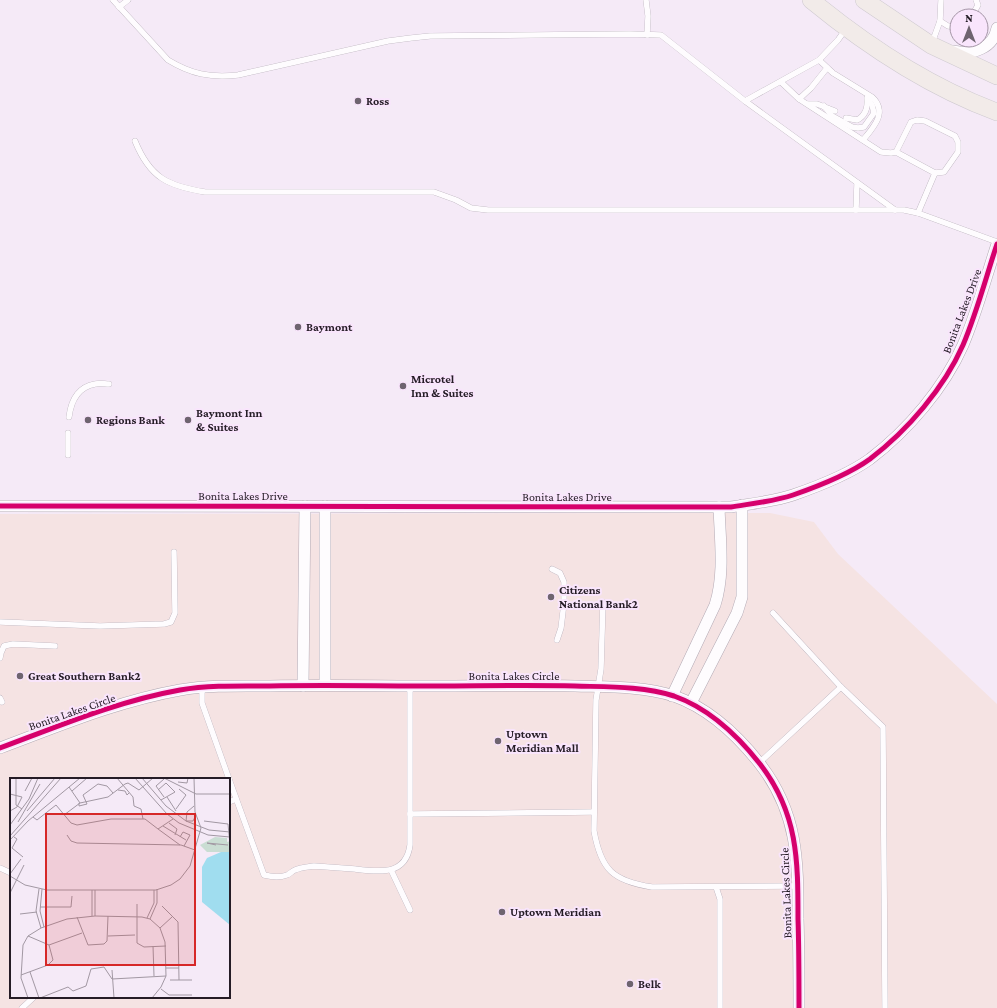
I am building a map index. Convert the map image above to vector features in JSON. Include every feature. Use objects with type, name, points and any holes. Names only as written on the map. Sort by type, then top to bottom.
[{"type":"main road","points":[[811,0],[847,28],[890,58],[928,81],[997,112]]},
{"type":"main road","points":[[864,0],[931,45],[997,76]]},
{"type":"street","points":[[931,45],[964,53],[978,50],[989,44],[996,33],[997,28]]},
{"type":"street","name":"Bonita Lakes Drive","points":[[0,506],[719,507],[742,505],[792,496],[836,478],[869,459],[898,434],[928,402],[946,376],[963,345],[975,313],[997,243]]},
{"type":"street","points":[[691,703],[737,613],[742,597],[742,505]]},
{"type":"street","points":[[303,686],[305,506]]},
{"type":"street","points":[[325,506],[325,685]]},
{"type":"street","points":[[672,696],[715,605],[719,593],[721,581],[719,507]]},
{"type":"street","name":"Bonita Lakes Circle","points":[[0,748],[102,711],[145,698],[180,690],[202,688],[325,685],[598,687],[641,689],[672,696],[691,703],[716,720],[737,738],[759,763],[786,809],[793,833],[797,859],[799,1008]]},
{"type":"lane","points":[[113,0],[168,60],[179,67],[204,75],[238,75],[388,41],[425,36],[661,35],[745,101],[895,210]]},
{"type":"lane","points":[[119,7],[128,0]]},
{"type":"lane","points":[[646,0],[648,16],[647,35]]},
{"type":"lane","points":[[931,45],[940,21],[941,0]]},
{"type":"lane","points":[[940,21],[949,26]]},
{"type":"lane","points":[[745,101],[819,60],[847,28]]},
{"type":"lane","points":[[819,60],[833,73],[872,97],[877,102],[879,117],[863,140]]},
{"type":"lane","points":[[799,99],[811,88],[827,68]]},
{"type":"lane","points":[[824,106],[832,116],[852,127],[858,128],[864,127],[874,113],[872,105],[868,99],[838,80],[833,73]]},
{"type":"lane","points":[[781,82],[799,99],[881,152],[890,154],[896,152],[910,122],[917,120],[925,121],[955,136],[958,142],[958,152],[944,172],[935,173],[896,152]]},
{"type":"lane","points":[[846,118],[857,120],[863,117],[868,99]]},
{"type":"lane","points":[[807,104],[817,104],[835,111]]},
{"type":"lane","points":[[135,141],[140,154],[150,168],[165,180],[183,189],[205,192],[434,192],[456,200],[471,208],[488,210],[895,210],[918,213],[997,243]]},
{"type":"lane","points":[[918,213],[935,173]]},
{"type":"lane","points":[[856,210],[857,183]]},
{"type":"lane","points":[[69,417],[76,395],[85,388],[96,384],[109,384]]},
{"type":"lane","points":[[68,433],[68,456]]},
{"type":"lane","points":[[0,622],[100,626],[164,624],[171,622],[175,613],[174,552]]},
{"type":"lane","points":[[552,569],[560,573],[564,582],[564,603],[561,628],[557,640]]},
{"type":"lane","points":[[603,602],[601,669],[596,700],[594,831],[598,851],[606,867],[620,879],[635,885],[652,887],[798,886]]},
{"type":"lane","points":[[773,613],[841,687],[883,727],[885,1008]]},
{"type":"lane","points":[[0,658],[4,646],[13,644],[56,646]]},
{"type":"lane","points":[[230,782],[264,875],[279,877],[287,875],[294,870],[303,867],[314,866],[378,871],[390,870],[400,865],[409,854],[410,686]]},
{"type":"lane","points":[[759,763],[841,687]]},
{"type":"lane","points":[[202,688],[202,703],[229,778]]},
{"type":"lane","points":[[230,802],[236,799]]},
{"type":"lane","points":[[410,814],[594,812]]},
{"type":"lane","points":[[0,868],[10,873]]},
{"type":"lane","points":[[390,870],[410,910]]},
{"type":"lane","points":[[716,887],[720,899],[720,1008]]},
{"type":"lane","points":[[22,1008],[33,998]]},
{"type":"shaded area","name":"Uptown Meridian Mall","points":[[770,513],[814,522],[838,554],[997,704],[997,1008],[0,1008],[0,514]]},
{"type":"cycle path","points":[[0,506],[731,507],[771,501],[813,488],[833,480],[861,465],[884,448],[911,422],[946,377],[963,345],[997,244]]},
{"type":"cycle path","points":[[0,748],[111,707],[157,695],[202,687],[575,686],[650,690],[674,696],[687,701],[710,715],[732,733],[760,764],[773,782],[782,801],[789,819],[796,857],[798,897],[799,1008]]},
{"type":"place","name":"Ross","points":[[358,101]]},
{"type":"place","name":"Baymont","points":[[298,327]]},
{"type":"place","name":"Microtel Inn & Suites","points":[[403,386]]},
{"type":"place","name":"Regions Bank","points":[[88,420]]},
{"type":"place","name":"Baymont Inn & Suites","points":[[188,420]]},
{"type":"place","name":"Citizens National Bank2","points":[[551,597]]},
{"type":"place","name":"Great Southern Bank2","points":[[20,676]]},
{"type":"place","name":"Uptown Meridian Mall","points":[[498,741]]},
{"type":"place","name":"Uptown Meridian","points":[[502,912]]},
{"type":"place","name":"Belk","points":[[630,984]]}]
